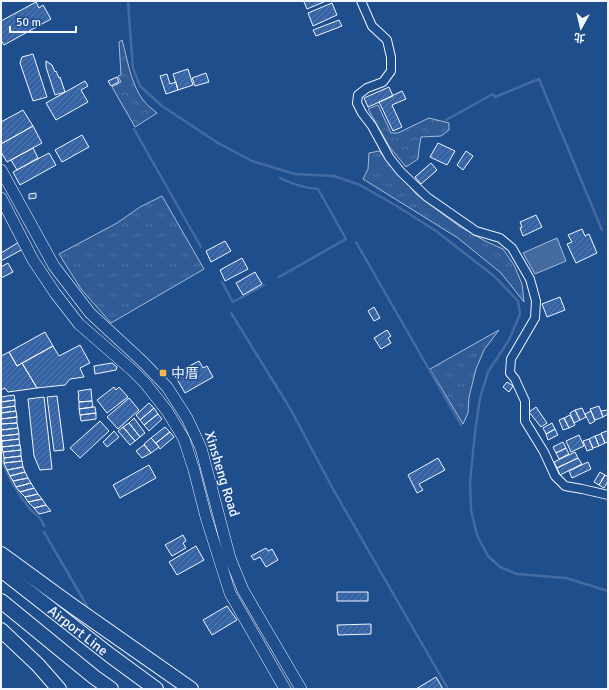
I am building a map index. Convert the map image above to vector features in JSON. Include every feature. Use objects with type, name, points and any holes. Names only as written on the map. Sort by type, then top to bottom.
[{"type":"highway","points":[[1,554],[191,689]]},
{"type":"highway","name":"Airport Line","points":[[1,570],[111,656],[156,689]]},
{"type":"highway","name":"Airport Line","points":[[1,602],[111,689]]},
{"type":"highway","points":[[1,630],[38,665],[57,687]]},
{"type":"main road","name":"Xinsheng Road","points":[[1,170],[54,266],[90,313],[143,362],[167,387],[187,418],[201,448],[230,558],[243,590],[301,689]]},
{"type":"main road","name":"Xinsheng Road","points":[[1,198],[33,260],[55,293],[79,324],[132,370],[149,389],[167,411],[184,439],[194,470],[206,517],[230,593],[285,689]]},
{"type":"street","points":[[361,1],[372,26],[387,40],[391,57],[391,71],[383,82],[367,88],[358,94],[357,103],[389,156],[400,171],[427,197],[476,231],[500,238],[512,248],[530,279],[536,301],[535,318],[511,359],[510,373],[515,379],[525,401],[525,421],[544,452],[555,476],[564,486],[608,495]]},
{"type":"green space","points":[[122,40],[135,86],[143,100],[157,113],[135,127],[112,87],[121,82],[118,76],[121,75],[119,42]]},
{"type":"green space","points":[[378,105],[391,133],[398,133],[429,118],[449,123],[449,130],[441,136],[421,137],[418,159],[406,167],[389,146],[368,109]]},
{"type":"green space","points":[[379,151],[417,195],[459,226],[485,241],[503,249],[514,265],[522,284],[524,302],[501,273],[458,238],[363,179],[368,169],[369,153]]},
{"type":"green space","points":[[162,196],[204,269],[111,323],[81,289],[59,254],[117,223],[140,207]]},
{"type":"green space","points":[[499,330],[484,350],[476,369],[469,397],[468,413],[463,424],[430,369]]},
{"type":"shaded area","points":[[557,238],[566,261],[535,274],[523,253]]},
{"type":"building","points":[[326,1],[307,9],[304,2]]},
{"type":"building","points":[[36,2],[39,8],[43,5],[51,19],[4,45],[1,40],[1,21]]},
{"type":"building","points":[[332,3],[337,15],[313,26],[308,13]]},
{"type":"building","points":[[339,20],[342,26],[316,36],[313,30]]},
{"type":"building","points":[[33,54],[47,97],[33,101],[20,63],[22,57]]},
{"type":"building","points":[[46,61],[52,65],[59,78],[60,77],[65,92],[55,95],[46,67]]},
{"type":"building","points":[[188,69],[193,85],[178,90],[173,74]]},
{"type":"building","points":[[206,73],[209,82],[195,86],[192,78]]},
{"type":"building","points":[[167,74],[170,84],[176,82],[178,90],[166,94],[160,76]]},
{"type":"building","points":[[117,77],[119,82],[111,86],[108,81]]},
{"type":"building","points":[[85,81],[88,86],[81,90],[88,102],[56,120],[46,103]]},
{"type":"building","points":[[389,87],[393,96],[368,107],[364,98]]},
{"type":"building","points":[[402,91],[406,99],[392,105],[402,127],[393,131],[379,102]]},
{"type":"building","points":[[23,110],[33,126],[1,144],[1,122]]},
{"type":"building","points":[[33,126],[42,143],[7,162],[1,152],[1,144]]},
{"type":"building","points":[[82,135],[89,147],[62,162],[55,150]]},
{"type":"building","points":[[438,143],[455,151],[447,165],[430,157]]},
{"type":"building","points":[[33,148],[38,158],[17,170],[11,160]]},
{"type":"building","points":[[466,151],[473,156],[463,170],[457,165]]},
{"type":"building","points":[[49,153],[56,165],[20,185],[13,172]]},
{"type":"building","points":[[431,163],[437,170],[421,184],[415,177]]},
{"type":"building","points":[[36,193],[36,198],[29,199],[29,194]]},
{"type":"building","points":[[536,215],[542,227],[523,236],[520,228],[522,227],[520,222]]},
{"type":"building","points":[[582,229],[585,236],[589,234],[597,253],[576,263],[567,244],[572,242],[568,235]]},
{"type":"building","points":[[225,241],[231,251],[211,262],[206,251]]},
{"type":"building","points":[[19,242],[23,249],[1,261],[1,253]]},
{"type":"building","points":[[242,258],[248,269],[225,281],[220,270]]},
{"type":"building","points":[[8,263],[13,272],[1,278],[1,267]]},
{"type":"building","points":[[255,272],[262,284],[243,295],[236,283]]},
{"type":"building","points":[[560,297],[565,310],[547,317],[542,304]]},
{"type":"building","points":[[374,307],[380,318],[374,321],[368,311]]},
{"type":"building","points":[[387,330],[391,336],[388,338],[391,343],[381,349],[374,338]]},
{"type":"building","points":[[45,332],[53,346],[17,366],[9,352]]},
{"type":"building","points":[[80,345],[90,363],[80,368],[84,377],[70,379],[65,385],[37,388],[22,363],[53,346],[59,356]]},
{"type":"building","points":[[9,352],[17,366],[22,363],[37,388],[8,392],[5,388],[1,390],[1,356]]},
{"type":"building","points":[[199,361],[203,368],[207,366],[213,377],[185,393],[174,374]]},
{"type":"building","points":[[112,363],[117,367],[116,370],[95,374],[94,366]]},
{"type":"building","points":[[507,382],[513,386],[509,392],[503,387]]},
{"type":"building","points":[[114,387],[116,390],[119,387],[128,397],[107,413],[97,400]]},
{"type":"building","points":[[91,389],[92,401],[79,402],[78,391]]},
{"type":"building","points":[[14,395],[15,400],[1,402],[1,397]]},
{"type":"building","points":[[57,396],[64,450],[54,451],[47,397]]},
{"type":"building","points":[[44,397],[52,469],[40,470],[34,456],[28,399]]},
{"type":"building","points":[[129,398],[139,410],[118,429],[107,417]]},
{"type":"building","points":[[15,400],[15,406],[1,408],[1,402]]},
{"type":"building","points":[[92,401],[93,407],[79,409],[79,402]]},
{"type":"building","points":[[149,403],[154,408],[140,420],[136,415]]},
{"type":"building","points":[[15,406],[16,411],[1,413],[1,408]]},
{"type":"building","points":[[599,406],[603,417],[595,420],[590,409]]},
{"type":"building","points":[[95,407],[96,413],[80,415],[79,409]]},
{"type":"building","points":[[536,407],[547,423],[541,427],[529,412]]},
{"type":"building","points":[[154,408],[158,414],[144,425],[140,420]]},
{"type":"building","points":[[582,408],[586,417],[580,420],[575,410]]},
{"type":"building","points":[[575,410],[580,420],[574,423],[570,413]]},
{"type":"building","points":[[608,410],[608,414],[603,417],[601,411]]},
{"type":"building","points":[[16,411],[17,417],[1,419],[1,413]]},
{"type":"building","points":[[591,411],[595,421],[590,424],[585,414]]},
{"type":"building","points":[[96,413],[96,419],[81,421],[80,415]]},
{"type":"building","points":[[158,414],[162,419],[149,431],[144,425]]},
{"type":"building","points":[[570,415],[575,425],[569,428],[564,418]]},
{"type":"building","points":[[17,417],[17,423],[1,424],[1,419]]},
{"type":"building","points":[[134,418],[145,433],[140,437],[129,423]]},
{"type":"building","points":[[564,418],[569,428],[563,430],[559,420]]},
{"type":"building","points":[[100,421],[109,431],[80,458],[70,448]]},
{"type":"building","points":[[17,423],[18,428],[1,430],[1,424]]},
{"type":"building","points":[[129,423],[140,437],[135,441],[123,427]]},
{"type":"building","points":[[552,423],[555,429],[546,434],[543,428]]},
{"type":"building","points":[[123,427],[135,441],[130,445],[118,431]]},
{"type":"building","points":[[165,427],[170,432],[156,443],[151,438]]},
{"type":"building","points":[[18,428],[19,434],[1,436],[1,430]]},
{"type":"building","points":[[555,429],[558,435],[548,440],[546,434]]},
{"type":"building","points":[[114,431],[119,437],[107,447],[103,442]]},
{"type":"building","points":[[607,431],[608,442],[605,443],[601,433]]},
{"type":"building","points":[[170,432],[174,437],[160,449],[156,443]]},
{"type":"building","points":[[19,434],[19,439],[2,441],[1,436]]},
{"type":"building","points":[[601,434],[605,443],[599,446],[595,436]]},
{"type":"building","points":[[579,435],[584,446],[571,452],[566,441]]},
{"type":"building","points":[[595,436],[599,446],[593,448],[589,439]]},
{"type":"building","points":[[151,438],[159,447],[151,453],[144,444]]},
{"type":"building","points":[[19,439],[20,445],[2,447],[2,441]]},
{"type":"building","points":[[589,439],[593,449],[587,451],[583,441]]},
{"type":"building","points":[[563,442],[566,448],[556,453],[553,447]]},
{"type":"building","points":[[20,445],[21,450],[3,452],[2,447]]},
{"type":"building","points":[[144,445],[151,453],[142,458],[136,451]]},
{"type":"building","points":[[566,448],[569,454],[559,459],[556,453]]},
{"type":"building","points":[[21,450],[21,456],[4,458],[3,452]]},
{"type":"building","points":[[575,452],[578,458],[557,468],[554,462]]},
{"type":"building","points":[[21,456],[22,461],[4,463],[4,458]]},
{"type":"building","points":[[438,458],[445,470],[419,484],[423,490],[417,493],[408,475]]},
{"type":"building","points":[[578,458],[582,464],[560,475],[557,468]]},
{"type":"building","points":[[22,461],[23,467],[7,470],[4,463]]},
{"type":"building","points":[[588,462],[591,469],[572,478],[569,471]]},
{"type":"building","points":[[149,465],[156,478],[120,498],[113,485]]},
{"type":"building","points":[[23,467],[25,472],[10,476],[7,470]]},
{"type":"building","points":[[25,472],[28,478],[13,481],[10,476]]},
{"type":"building","points":[[600,472],[605,475],[599,485],[594,482]]},
{"type":"building","points":[[605,475],[608,477],[608,481],[604,488],[599,485]]},
{"type":"building","points":[[28,478],[31,483],[16,487],[13,481]]},
{"type":"building","points":[[31,483],[34,488],[20,492],[16,487]]},
{"type":"building","points":[[34,488],[38,494],[25,497],[20,492]]},
{"type":"building","points":[[38,494],[42,499],[28,502],[25,497]]},
{"type":"building","points":[[42,499],[46,505],[34,508],[28,502]]},
{"type":"building","points":[[46,505],[51,511],[39,514],[34,508]]},
{"type":"building","points":[[183,535],[186,541],[183,543],[186,548],[172,556],[165,545]]},
{"type":"building","points":[[196,546],[204,560],[177,575],[169,562]]},
{"type":"building","points":[[266,548],[268,551],[272,549],[278,560],[266,567],[260,557],[254,560],[251,556]]},
{"type":"building","points":[[337,592],[368,592],[368,601],[337,601]]},
{"type":"building","points":[[227,606],[237,620],[212,635],[203,620]]},
{"type":"building","points":[[371,624],[371,634],[338,635],[337,625]]},
{"type":"building","points":[[436,677],[443,689],[416,689]]},
{"type":"waterway","points":[[128,1],[133,68],[140,86],[162,106],[218,143],[252,161],[295,174],[334,176],[360,185],[436,231],[494,276],[518,301],[520,314],[509,340],[488,372],[480,398],[470,483],[471,510],[477,535],[488,556],[500,567],[517,574],[566,578],[608,591]]},
{"type":"waterway","points":[[446,120],[493,94],[495,97],[539,79],[602,230]]},
{"type":"waterway","points":[[134,129],[201,247]]},
{"type":"waterway","points":[[279,277],[346,239],[318,189],[308,188],[280,178]]},
{"type":"waterway","points":[[356,242],[461,425]]},
{"type":"waterway","points":[[222,282],[233,302],[264,285]]},
{"type":"waterway","points":[[231,313],[291,410],[333,489],[448,689]]},
{"type":"waterway","points":[[1,457],[9,478],[17,491],[30,509],[40,518],[44,526]]},
{"type":"waterway","points":[[44,532],[87,606]]},
{"type":"place","name":"中厝","points":[[163,373]]}]
